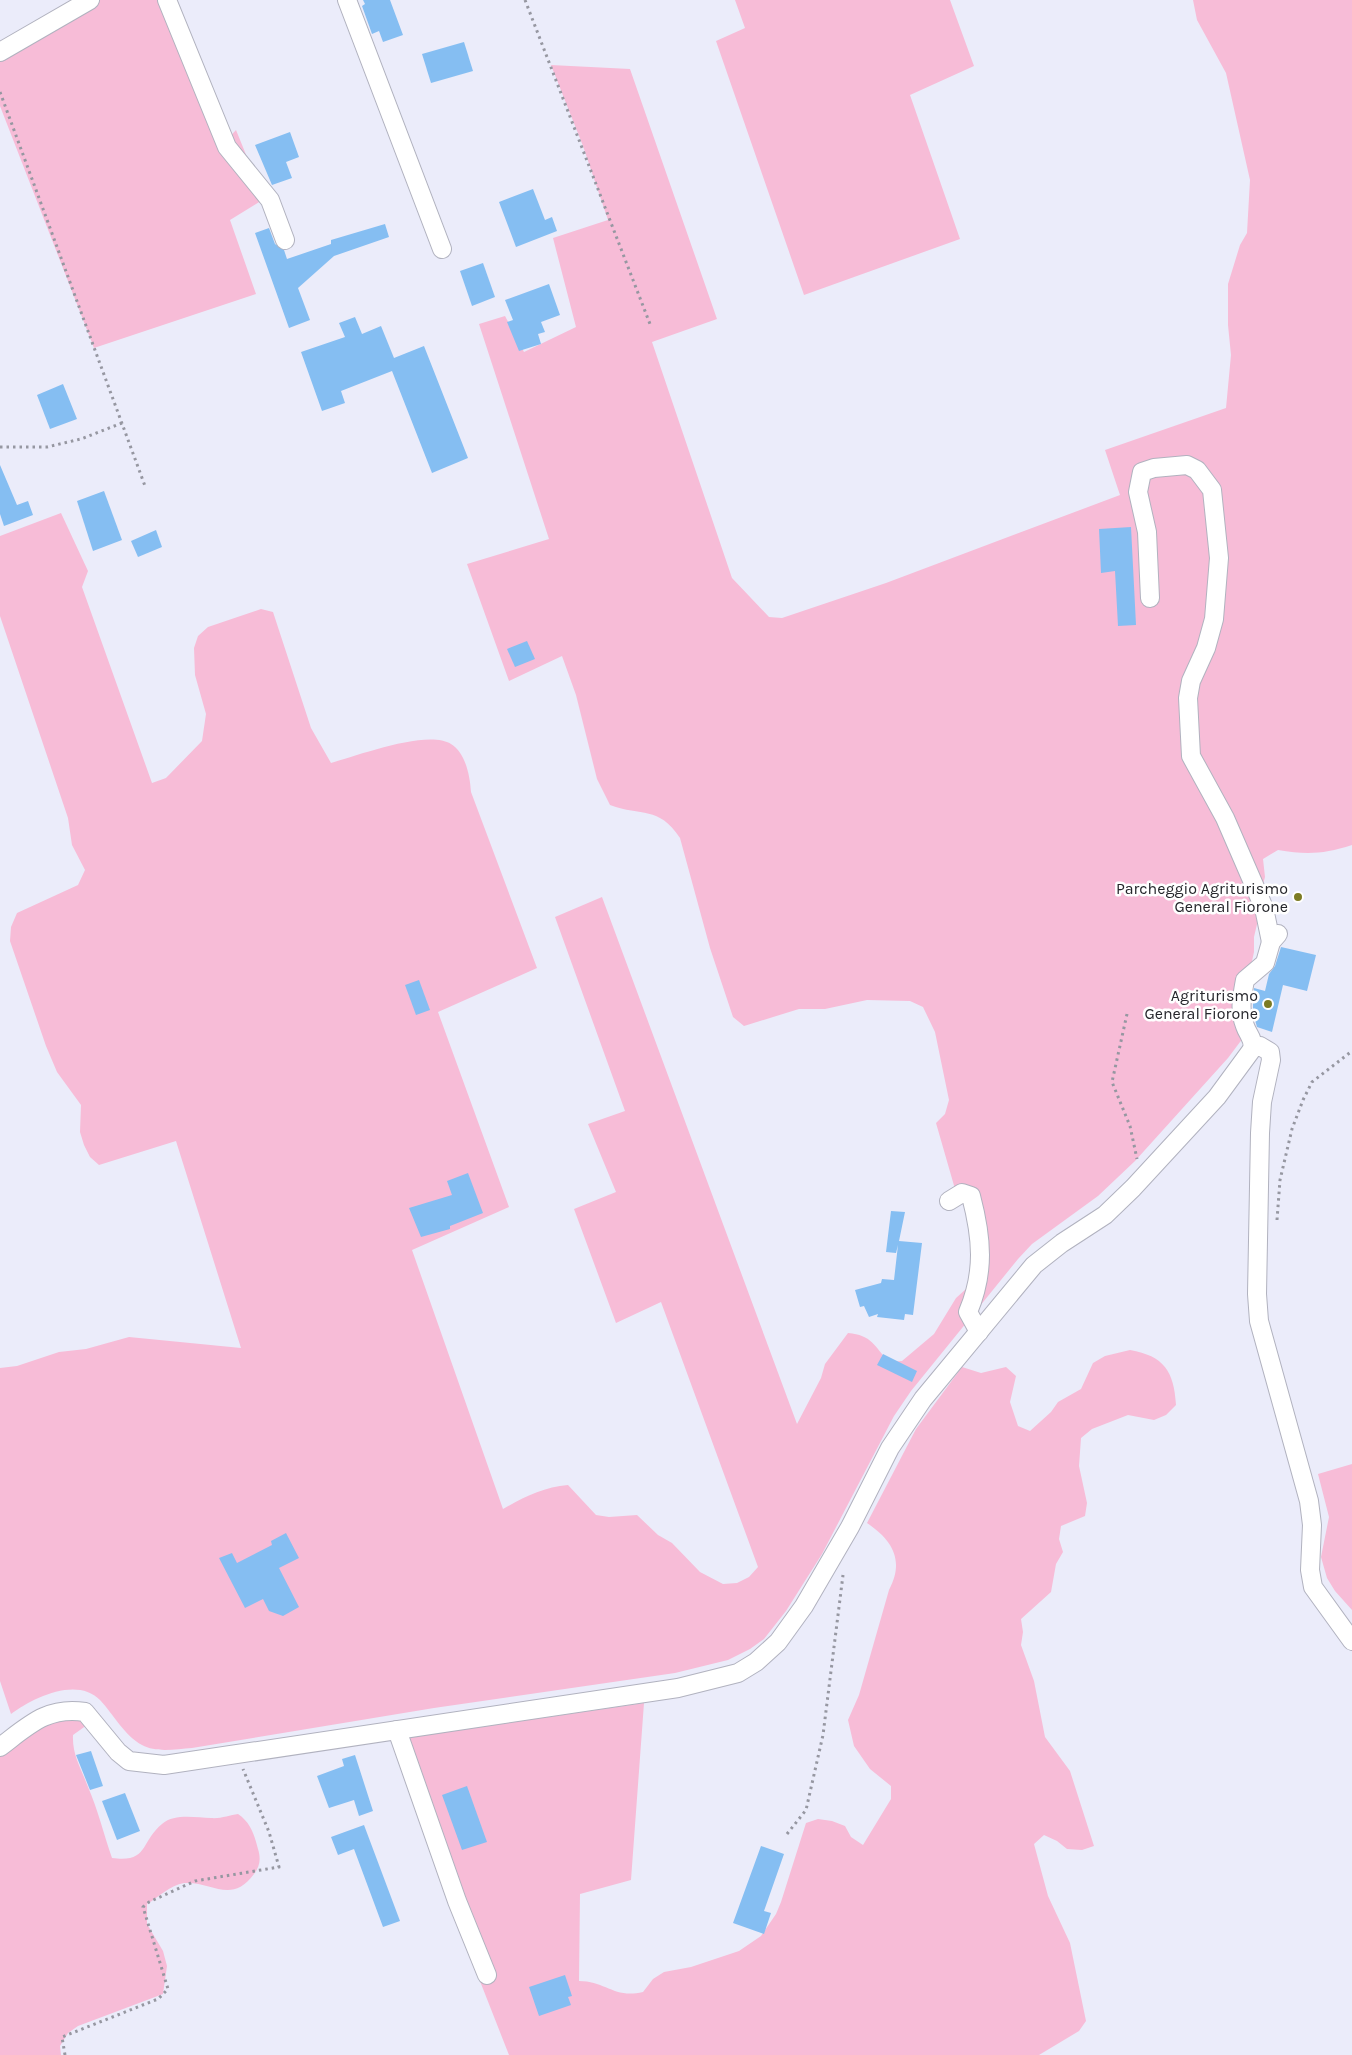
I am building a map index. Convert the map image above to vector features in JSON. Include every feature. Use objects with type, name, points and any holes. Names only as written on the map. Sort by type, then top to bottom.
[{"type":"street","points":[[0,52],[90,0]]},
{"type":"street","points":[[167,0],[227,147],[270,200],[285,240]]},
{"type":"street","points":[[347,0],[442,249]]},
{"type":"street","points":[[0,1747],[44,1716],[57,1711],[72,1710],[85,1712],[118,1752],[129,1760],[164,1765],[678,1688],[738,1673],[756,1662],[778,1642],[804,1606],[907,1421],[1034,1265],[1062,1243],[1105,1215],[1217,1097],[1253,1048],[1253,1037],[1245,1028],[1241,1012],[1245,980],[1265,963],[1276,936],[1225,818],[1191,756],[1188,698],[1191,681],[1214,620],[1219,558],[1212,490],[1196,470],[1187,465],[1154,468],[1142,472],[1138,492],[1147,532],[1150,598]]},
{"type":"street","points":[[1253,1048],[1266,1047],[1270,1052],[1271,1060],[1262,1102],[1260,1133],[1257,1294],[1259,1321],[1309,1502],[1312,1525],[1310,1570],[1314,1587],[1352,1641]]},
{"type":"street","points":[[949,1201],[962,1193],[971,1196],[977,1219],[981,1258],[975,1295],[968,1312],[979,1332]]},
{"type":"street","points":[[398,1730],[456,1901],[487,1975]]},
{"type":"path","points":[[525,0],[650,324]]},
{"type":"path","points":[[0,92],[145,486]]},
{"type":"path","points":[[0,447],[47,448],[81,439],[122,423]]},
{"type":"path","points":[[1127,1014],[1112,1082],[1130,1126],[1134,1151],[1144,1176]]},
{"type":"path","points":[[1276,1227],[1280,1180],[1292,1129],[1304,1100],[1312,1082],[1352,1051]]},
{"type":"path","points":[[787,1834],[806,1810],[823,1735],[844,1574]]},
{"type":"path","points":[[65,2055],[62,2037],[158,1999],[168,1989],[143,1907],[149,1902],[195,1881],[279,1867],[269,1832],[237,1755]]},
{"type":"shaded area","points":[[96,0],[162,0],[222,145],[236,130],[264,199],[230,220],[256,294],[94,348],[0,106],[0,52]]},
{"type":"shaded area","points":[[735,0],[950,0],[974,66],[910,95],[960,239],[804,295],[716,41],[745,28]]},
{"type":"shaded area","points":[[1193,0],[1352,0],[1352,845],[1315,853],[1278,850],[1263,859],[1265,877],[1254,937],[1254,952],[1247,984],[1243,1038],[1228,1058],[1135,1161],[1098,1196],[1032,1244],[911,1391],[894,1416],[822,1554],[786,1611],[764,1639],[750,1649],[728,1660],[675,1673],[434,1708],[173,1750],[153,1749],[142,1745],[130,1736],[100,1700],[90,1693],[79,1690],[67,1690],[42,1696],[11,1714],[0,1681],[0,1368],[17,1366],[59,1352],[86,1349],[129,1337],[241,1348],[176,1141],[99,1165],[90,1157],[80,1132],[81,1105],[57,1072],[46,1046],[10,941],[11,927],[17,913],[78,885],[85,870],[72,845],[68,818],[0,616],[0,536],[61,513],[88,571],[82,587],[152,783],[166,778],[202,741],[206,714],[195,675],[194,648],[198,636],[208,627],[261,609],[273,612],[311,728],[331,763],[392,745],[426,740],[440,740],[451,744],[460,753],[464,759],[470,779],[471,792],[537,968],[438,1012],[509,1207],[412,1250],[503,1509],[534,1493],[568,1485],[596,1515],[609,1517],[637,1515],[658,1535],[672,1543],[700,1572],[723,1584],[737,1583],[749,1577],[758,1567],[661,1302],[616,1323],[574,1209],[616,1192],[588,1124],[625,1111],[555,917],[602,897],[797,1424],[821,1378],[825,1364],[848,1333],[868,1339],[889,1362],[902,1361],[934,1334],[956,1298],[966,1289],[972,1278],[970,1213],[955,1189],[936,1123],[945,1114],[949,1100],[935,1032],[923,1007],[910,1001],[867,1000],[825,1009],[799,1009],[744,1026],[733,1017],[710,948],[680,838],[672,828],[657,816],[610,805],[597,779],[576,695],[562,656],[509,681],[467,564],[549,539],[479,324],[505,316],[524,352],[576,327],[553,238],[608,220],[583,146],[551,65],[630,69],[717,319],[652,342],[732,578],[769,617],[782,618],[886,583],[1120,495],[1105,450],[1226,408],[1231,355],[1228,325],[1228,284],[1240,245],[1247,233],[1250,180],[1226,73],[1197,20]]},
{"type":"shaded area","points":[[1130,1350],[1151,1356],[1165,1367],[1173,1383],[1176,1405],[1166,1415],[1154,1420],[1128,1415],[1092,1429],[1081,1438],[1079,1466],[1087,1503],[1085,1516],[1061,1526],[1059,1539],[1063,1552],[1056,1564],[1051,1592],[1021,1619],[1023,1632],[1021,1645],[1034,1681],[1045,1737],[1070,1771],[1094,1846],[1082,1850],[1067,1849],[1057,1841],[1044,1835],[1034,1844],[1048,1896],[1070,1943],[1086,2021],[1079,2031],[1039,2055],[509,2055],[454,1915],[409,1737],[644,1703],[631,1880],[580,1894],[579,1981],[596,1984],[617,1992],[633,1994],[643,1992],[653,1979],[664,1972],[691,1967],[739,1951],[761,1936],[776,1914],[806,1823],[818,1819],[832,1821],[845,1826],[851,1837],[863,1845],[891,1799],[891,1786],[870,1769],[854,1746],[848,1720],[859,1695],[896,1569],[896,1560],[889,1544],[883,1536],[867,1523],[916,1429],[962,1367],[981,1373],[1006,1367],[1016,1376],[1010,1402],[1018,1426],[1030,1431],[1051,1412],[1058,1402],[1081,1389],[1093,1363],[1105,1356]]},
{"type":"shaded area","points":[[1352,1464],[1352,1610],[1335,1591],[1327,1578],[1321,1557],[1329,1517],[1318,1474]]},
{"type":"shaded area","points":[[60,1718],[81,1718],[87,1725],[73,1735],[74,1749],[112,1858],[124,1859],[138,1854],[143,1850],[155,1831],[162,1824],[173,1818],[218,1818],[238,1814],[251,1829],[260,1859],[254,1874],[246,1883],[237,1888],[229,1890],[194,1883],[184,1883],[169,1889],[147,1904],[147,1924],[163,1951],[167,1966],[163,1994],[78,2026],[68,2033],[60,2046],[61,2055],[0,2055],[0,1756],[38,1726]]},
{"type":"building","points":[[363,0],[390,0],[403,35],[383,42],[379,31],[372,34],[362,6],[365,4]]},
{"type":"building","points":[[464,42],[473,71],[431,83],[422,54]]},
{"type":"building","points":[[290,132],[299,157],[286,162],[292,178],[272,185],[255,145]]},
{"type":"building","points":[[533,189],[545,220],[552,217],[557,231],[516,247],[499,202]]},
{"type":"building","points":[[385,224],[389,237],[334,256],[298,288],[310,320],[289,328],[255,233],[269,228],[275,244],[284,250],[287,259],[331,244],[331,240]]},
{"type":"building","points":[[483,263],[495,297],[472,306],[460,271]]},
{"type":"building","points":[[549,284],[560,315],[541,322],[545,332],[538,334],[541,344],[519,351],[507,322],[513,320],[505,300]]},
{"type":"building","points":[[355,317],[362,334],[381,326],[394,358],[424,346],[468,458],[432,473],[392,371],[341,391],[345,403],[322,411],[301,352],[345,337],[339,323]]},
{"type":"building","points":[[63,384],[77,419],[50,429],[37,395]]},
{"type":"building","points":[[0,465],[17,505],[28,501],[33,515],[4,526],[0,514]]},
{"type":"building","points":[[104,491],[122,540],[93,551],[77,501]]},
{"type":"building","points":[[1131,527],[1136,625],[1118,626],[1115,571],[1101,573],[1099,529]]},
{"type":"building","points":[[156,530],[162,547],[138,557],[131,541]]},
{"type":"building","points":[[527,641],[535,659],[515,667],[507,649]]},
{"type":"building","points":[[1281,947],[1316,955],[1307,991],[1283,985],[1272,1032],[1257,1027],[1253,1013],[1254,988],[1265,991],[1269,974],[1275,966]]},
{"type":"building","points":[[419,980],[430,1010],[416,1015],[405,985]]},
{"type":"building","points":[[468,1173],[483,1213],[450,1226],[450,1229],[421,1237],[409,1208],[452,1195],[447,1181]]},
{"type":"building","points":[[891,1211],[905,1212],[899,1241],[922,1243],[913,1315],[905,1314],[904,1320],[877,1317],[878,1314],[869,1317],[864,1306],[860,1307],[855,1290],[881,1283],[882,1279],[894,1280],[898,1245],[896,1253],[886,1252]]},
{"type":"building","points":[[883,1354],[917,1371],[912,1382],[877,1365]]},
{"type":"building","points":[[286,1533],[299,1558],[279,1568],[299,1607],[283,1616],[269,1611],[263,1599],[245,1608],[219,1558],[232,1553],[237,1563],[272,1545],[271,1541]]},
{"type":"building","points":[[91,1751],[103,1786],[90,1790],[76,1755]]},
{"type":"building","points":[[355,1755],[373,1811],[359,1816],[354,1800],[329,1808],[317,1776],[344,1766],[342,1759]]},
{"type":"building","points":[[467,1786],[487,1842],[462,1850],[442,1795]]},
{"type":"building","points":[[125,1793],[140,1831],[117,1840],[102,1801]]},
{"type":"building","points":[[364,1825],[400,1921],[383,1927],[354,1849],[338,1855],[331,1837]]},
{"type":"building","points":[[761,1846],[784,1854],[764,1911],[771,1913],[764,1934],[733,1923]]},
{"type":"building","points":[[565,1975],[572,1996],[568,1997],[571,2005],[539,2016],[529,1987]]},
{"type":"place","name":"Parcheggio Agriturismo General Fiorone","points":[[1298,897]]},
{"type":"place","name":"Agriturismo General Fiorone","points":[[1268,1004]]}]
